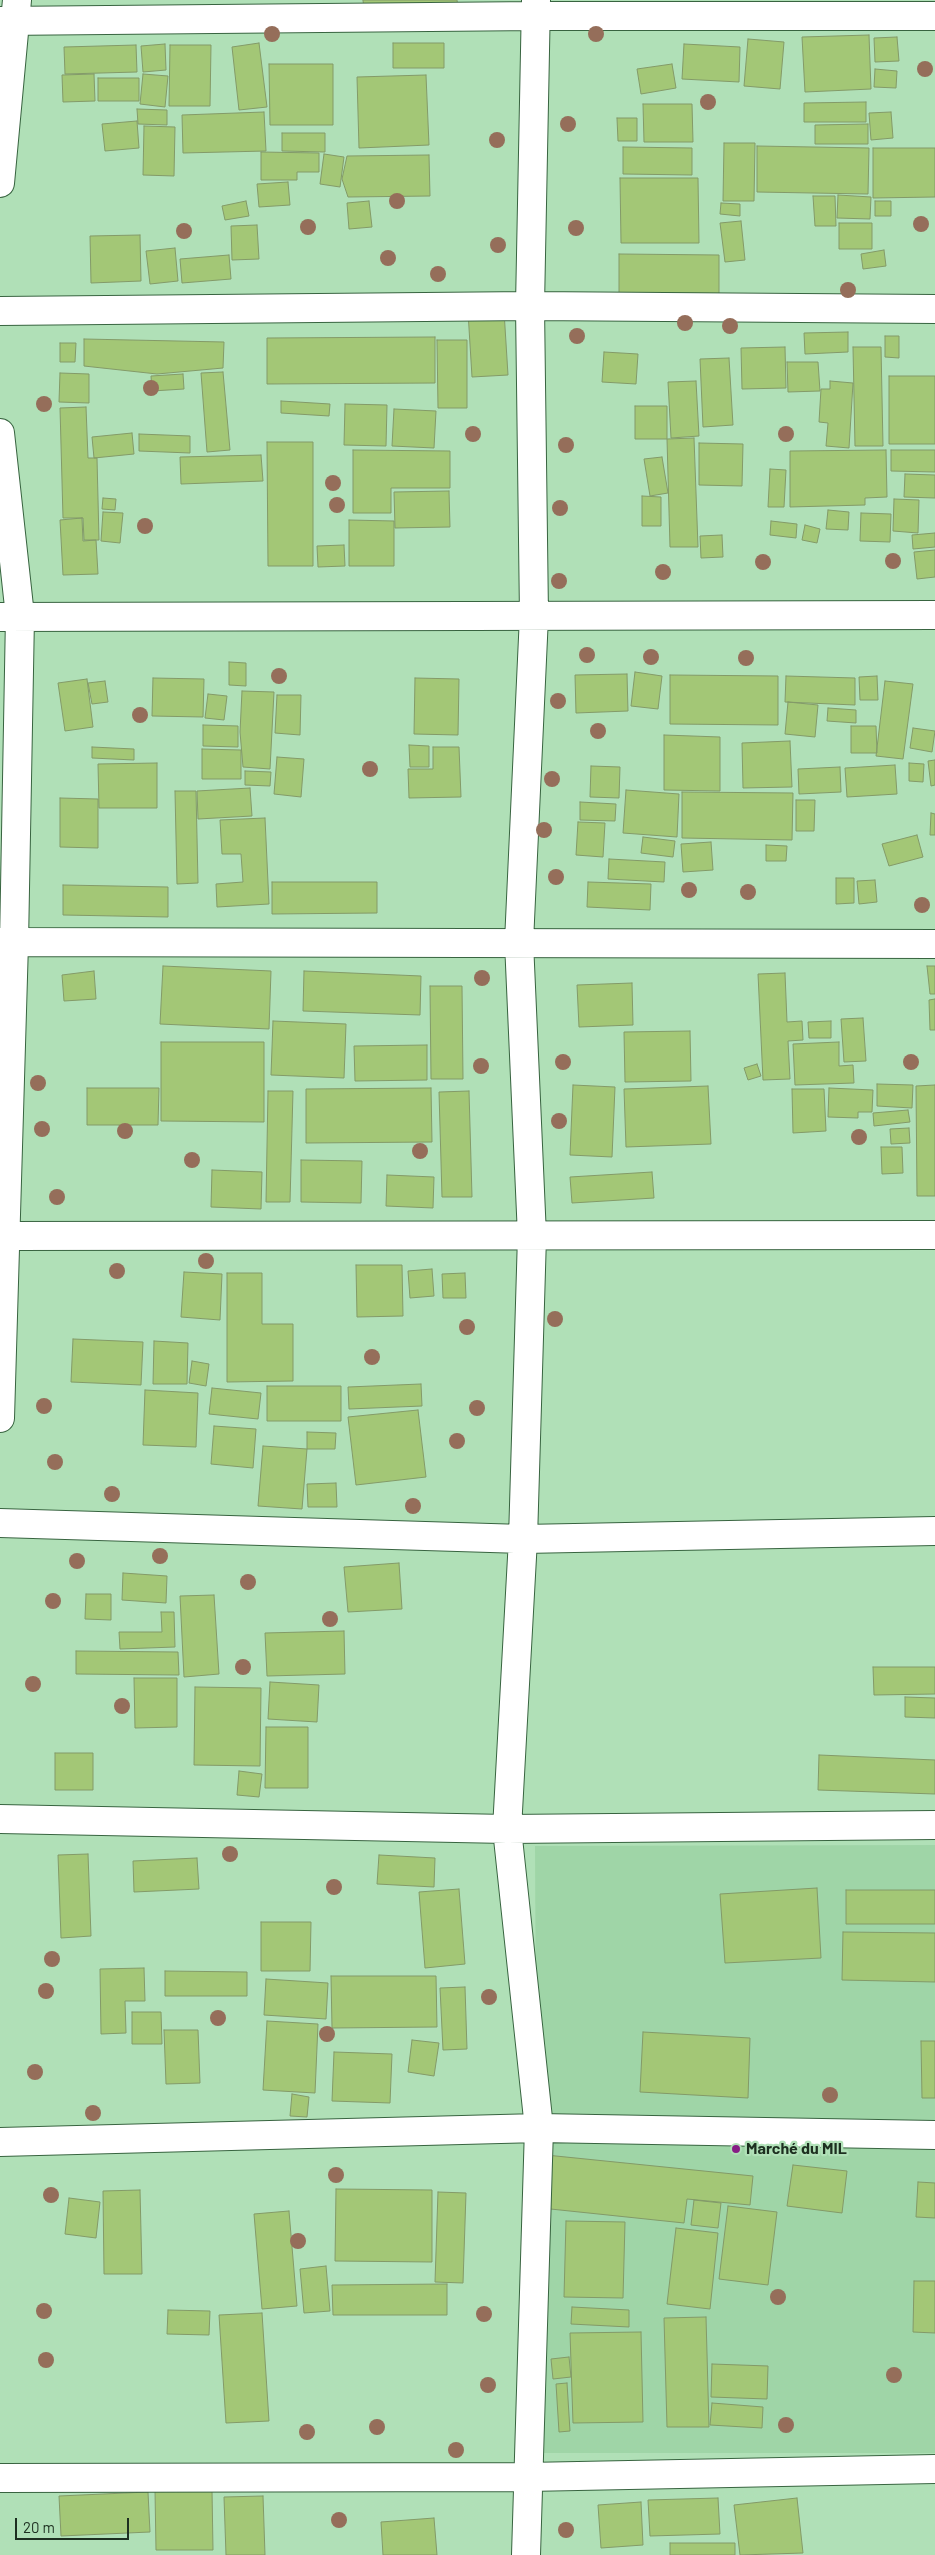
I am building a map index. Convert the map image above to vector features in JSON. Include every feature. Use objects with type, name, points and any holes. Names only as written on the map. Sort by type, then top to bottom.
[{"type":"street","points":[[526,2555],[539,2128],[507,1830],[523,1540],[532,1236],[519,942],[534,616],[530,306],[536,8]]},
{"type":"street","points":[[0,183],[11,14],[536,8],[935,16]]},
{"type":"street","points":[[0,311],[530,306],[935,309]]},
{"type":"street","points":[[0,433],[10,616],[0,1418]]},
{"type":"street","points":[[10,616],[935,615]]},
{"type":"street","points":[[7,942],[935,944]]},
{"type":"street","points":[[3,1236],[935,1235]]},
{"type":"street","points":[[0,1523],[523,1540],[935,1531]]},
{"type":"street","points":[[0,1819],[507,1830],[935,1825]]},
{"type":"street","points":[[0,2142],[539,2128],[935,2135]]},
{"type":"street","points":[[0,2478],[527,2477],[935,2469]]},
{"type":"shaded area","name":"Marché du MIL","points":[[935,1845],[935,2453],[538,2453],[535,1846]]},
{"type":"building","points":[[363,0],[457,0],[458,7],[364,10]]},
{"type":"building","points":[[869,35],[871,89],[805,92],[802,37]]},
{"type":"building","points":[[897,37],[899,61],[875,62],[874,38]]},
{"type":"building","points":[[748,39],[784,42],[780,89],[744,86]]},
{"type":"building","points":[[259,43],[267,107],[239,110],[232,47]]},
{"type":"building","points":[[393,43],[444,43],[444,68],[393,68]]},
{"type":"building","points":[[165,44],[166,70],[143,72],[141,46]]},
{"type":"building","points":[[684,44],[740,47],[739,82],[682,79]]},
{"type":"building","points":[[136,45],[137,72],[65,74],[64,47]]},
{"type":"building","points":[[170,45],[211,45],[210,106],[169,106]]},
{"type":"building","points":[[269,64],[333,64],[333,125],[270,125]]},
{"type":"building","points":[[672,64],[676,88],[641,94],[637,69]]},
{"type":"building","points":[[875,69],[897,71],[896,88],[874,87]]},
{"type":"building","points":[[94,74],[95,101],[63,102],[62,75]]},
{"type":"building","points":[[143,74],[168,76],[165,107],[140,104]]},
{"type":"building","points":[[426,75],[429,145],[359,148],[357,77]]},
{"type":"building","points":[[98,78],[139,78],[139,101],[98,101]]},
{"type":"building","points":[[866,102],[866,122],[804,122],[804,103]]},
{"type":"building","points":[[643,104],[692,104],[693,142],[644,142]]},
{"type":"building","points":[[137,109],[167,110],[167,125],[138,124]]},
{"type":"building","points":[[264,112],[266,151],[183,153],[182,115]]},
{"type":"building","points":[[891,112],[893,138],[871,140],[869,113]]},
{"type":"building","points":[[617,118],[637,118],[637,141],[618,141]]},
{"type":"building","points":[[137,121],[139,148],[105,151],[102,124]]},
{"type":"building","points":[[868,124],[868,144],[815,144],[815,125]]},
{"type":"building","points":[[144,126],[175,127],[174,176],[143,175]]},
{"type":"building","points":[[282,133],[325,133],[325,152],[282,151]]},
{"type":"building","points":[[724,143],[755,143],[754,201],[723,201]]},
{"type":"building","points":[[757,146],[869,148],[868,194],[757,192]]},
{"type":"building","points":[[623,147],[692,148],[692,175],[623,174]]},
{"type":"building","points":[[873,148],[935,148],[935,197],[873,198]]},
{"type":"building","points":[[261,152],[319,153],[319,172],[297,172],[297,180],[261,180]]},
{"type":"building","points":[[324,154],[344,157],[340,187],[320,184]]},
{"type":"building","points":[[429,155],[430,196],[348,197],[342,179],[347,156]]},
{"type":"building","points":[[620,178],[698,178],[699,243],[621,243]]},
{"type":"building","points":[[288,182],[290,205],[259,207],[257,184]]},
{"type":"building","points":[[838,195],[871,197],[870,219],[837,218]]},
{"type":"building","points":[[813,196],[835,196],[836,226],[815,226]]},
{"type":"building","points":[[246,201],[249,216],[225,220],[222,206]]},
{"type":"building","points":[[369,201],[372,227],[349,229],[347,203]]},
{"type":"building","points":[[875,201],[891,201],[891,216],[875,216]]},
{"type":"building","points":[[721,203],[740,204],[740,216],[720,214]]},
{"type":"building","points":[[741,221],[745,260],[725,262],[720,223]]},
{"type":"building","points":[[839,223],[872,223],[872,249],[839,249]]},
{"type":"building","points":[[257,225],[259,259],[232,260],[231,226]]},
{"type":"building","points":[[140,235],[141,281],[91,283],[90,236]]},
{"type":"building","points":[[175,248],[178,281],[150,284],[146,251]]},
{"type":"building","points":[[884,250],[886,266],[863,269],[861,254]]},
{"type":"building","points":[[619,254],[719,255],[719,301],[619,301]]},
{"type":"building","points":[[229,255],[231,279],[182,283],[180,259]]},
{"type":"building","points":[[504,311],[508,375],[472,377],[468,312]]},
{"type":"building","points":[[848,332],[848,352],[805,354],[804,333]]},
{"type":"building","points":[[885,336],[899,336],[899,358],[885,357]]},
{"type":"building","points":[[435,337],[435,383],[267,384],[267,338]]},
{"type":"building","points":[[84,339],[224,342],[223,368],[157,374],[84,366]]},
{"type":"building","points":[[437,340],[467,340],[467,408],[438,408]]},
{"type":"building","points":[[60,343],[76,343],[75,362],[60,362]]},
{"type":"building","points":[[785,347],[786,388],[742,389],[741,348]]},
{"type":"building","points":[[853,347],[881,347],[883,446],[855,446]]},
{"type":"building","points":[[604,352],[638,354],[636,384],[602,382]]},
{"type":"building","points":[[729,358],[733,425],[703,427],[700,359]]},
{"type":"building","points":[[787,362],[818,362],[820,391],[788,392]]},
{"type":"building","points":[[223,372],[230,450],[207,452],[201,373]]},
{"type":"building","points":[[60,373],[89,374],[89,403],[59,402]]},
{"type":"building","points":[[183,374],[184,389],[152,391],[151,376]]},
{"type":"building","points":[[889,376],[935,376],[935,444],[889,444]]},
{"type":"building","points":[[696,381],[699,436],[671,438],[668,382]]},
{"type":"building","points":[[830,381],[853,383],[849,448],[826,446],[828,423],[819,422],[821,389],[830,389]]},
{"type":"building","points":[[281,401],[330,404],[329,416],[281,413]]},
{"type":"building","points":[[345,404],[387,405],[386,446],[344,445]]},
{"type":"building","points":[[635,406],[667,406],[667,439],[635,439]]},
{"type":"building","points":[[86,407],[88,458],[97,458],[99,540],[84,540],[83,518],[63,518],[60,408]]},
{"type":"building","points":[[394,409],[436,411],[434,448],[392,446]]},
{"type":"building","points":[[132,433],[134,454],[94,458],[92,437]]},
{"type":"building","points":[[139,434],[190,436],[190,453],[139,451]]},
{"type":"building","points":[[694,438],[698,547],[670,547],[667,439]]},
{"type":"building","points":[[267,442],[313,442],[313,566],[268,566]]},
{"type":"building","points":[[699,443],[743,444],[742,486],[699,485]]},
{"type":"building","points":[[353,450],[450,451],[450,488],[391,488],[391,513],[353,513]]},
{"type":"building","points":[[886,450],[887,497],[865,498],[865,505],[790,507],[790,451]]},
{"type":"building","points":[[891,450],[935,450],[935,472],[891,471]]},
{"type":"building","points":[[261,455],[263,481],[181,484],[180,457]]},
{"type":"building","points":[[662,457],[668,493],[650,496],[644,459]]},
{"type":"building","points":[[770,469],[786,470],[784,507],[768,507]]},
{"type":"building","points":[[905,474],[935,475],[935,498],[904,497]]},
{"type":"building","points":[[449,491],[450,527],[395,528],[394,492]]},
{"type":"building","points":[[642,496],[661,497],[661,526],[642,526]]},
{"type":"building","points":[[103,498],[116,499],[115,510],[102,509]]},
{"type":"building","points":[[894,499],[919,500],[918,533],[893,531]]},
{"type":"building","points":[[828,510],[849,512],[848,530],[826,529]]},
{"type":"building","points":[[103,512],[123,513],[120,543],[101,541]]},
{"type":"building","points":[[861,513],[891,514],[890,542],[860,541]]},
{"type":"building","points":[[82,518],[83,541],[96,540],[98,574],[63,575],[60,520]]},
{"type":"building","points":[[349,520],[394,521],[394,566],[349,566]]},
{"type":"building","points":[[771,521],[797,524],[796,538],[770,535]]},
{"type":"building","points":[[805,525],[820,529],[817,543],[802,540]]},
{"type":"building","points":[[935,533],[935,547],[913,549],[912,535]]},
{"type":"building","points":[[722,535],[723,557],[701,558],[700,536]]},
{"type":"building","points":[[344,545],[345,566],[318,567],[317,546]]},
{"type":"building","points":[[935,550],[935,577],[917,579],[914,552]]},
{"type":"building","points":[[229,662],[246,663],[246,686],[229,685]]},
{"type":"building","points":[[635,672],[662,676],[658,709],[631,706]]},
{"type":"building","points":[[627,674],[628,711],[576,713],[575,675]]},
{"type":"building","points":[[670,675],[778,676],[778,725],[670,724]]},
{"type":"building","points":[[786,676],[855,678],[855,705],[785,702]]},
{"type":"building","points":[[877,676],[878,700],[860,700],[859,677]]},
{"type":"building","points":[[153,678],[204,679],[203,717],[152,716]]},
{"type":"building","points":[[415,678],[459,679],[458,735],[414,734]]},
{"type":"building","points":[[87,679],[93,727],[65,731],[58,683]]},
{"type":"building","points":[[105,681],[108,702],[92,704],[88,683]]},
{"type":"building","points":[[885,681],[913,684],[903,759],[876,756]]},
{"type":"building","points":[[242,691],[274,692],[270,769],[243,767],[240,732]]},
{"type":"building","points":[[208,694],[227,696],[224,720],[205,718]]},
{"type":"building","points":[[277,695],[301,695],[300,735],[275,733]]},
{"type":"building","points":[[788,702],[818,705],[815,737],[785,734]]},
{"type":"building","points":[[828,708],[856,710],[856,723],[827,721]]},
{"type":"building","points":[[203,725],[238,726],[238,747],[203,746]]},
{"type":"building","points":[[851,726],[876,726],[877,753],[851,753]]},
{"type":"building","points":[[913,728],[935,731],[932,752],[910,748]]},
{"type":"building","points":[[664,735],[720,737],[720,791],[664,790]]},
{"type":"building","points":[[790,741],[792,787],[743,788],[742,743]]},
{"type":"building","points":[[409,745],[429,746],[429,767],[410,767]]},
{"type":"building","points":[[92,747],[134,749],[134,760],[92,758]]},
{"type":"building","points":[[433,747],[459,747],[461,797],[409,798],[408,769],[433,769]]},
{"type":"building","points":[[202,749],[241,750],[241,779],[202,779]]},
{"type":"building","points":[[277,757],[304,759],[301,797],[274,794]]},
{"type":"building","points":[[935,760],[935,785],[931,786],[928,761]]},
{"type":"building","points":[[157,763],[157,808],[99,808],[98,764]]},
{"type":"building","points":[[909,763],[924,764],[923,782],[909,781]]},
{"type":"building","points":[[895,765],[897,794],[847,797],[845,768]]},
{"type":"building","points":[[591,766],[620,767],[619,798],[590,797]]},
{"type":"building","points":[[840,767],[841,792],[799,794],[798,769]]},
{"type":"building","points":[[245,771],[271,772],[270,786],[245,785]]},
{"type":"building","points":[[250,788],[252,816],[198,819],[197,791]]},
{"type":"building","points":[[626,790],[679,794],[677,837],[623,833]]},
{"type":"building","points":[[175,791],[196,791],[198,883],[177,884]]},
{"type":"building","points":[[682,792],[793,793],[792,840],[682,838]]},
{"type":"building","points":[[60,798],[98,799],[98,848],[60,847]]},
{"type":"building","points":[[796,800],[815,800],[814,831],[796,831]]},
{"type":"building","points":[[580,802],[616,804],[615,821],[580,820]]},
{"type":"building","points":[[931,813],[935,814],[935,835],[930,835]]},
{"type":"building","points":[[265,818],[269,904],[217,907],[216,884],[243,882],[241,854],[222,854],[220,820]]},
{"type":"building","points":[[578,822],[605,823],[603,857],[576,855]]},
{"type":"building","points":[[917,835],[923,857],[889,866],[882,844]]},
{"type":"building","points":[[643,837],[675,841],[673,857],[641,853]]},
{"type":"building","points":[[711,842],[713,870],[683,872],[681,844]]},
{"type":"building","points":[[766,845],[787,846],[786,861],[766,861]]},
{"type":"building","points":[[609,859],[665,862],[664,882],[608,879]]},
{"type":"building","points":[[836,878],[854,878],[854,903],[836,904]]},
{"type":"building","points":[[875,880],[877,902],[859,904],[857,881]]},
{"type":"building","points":[[272,882],[377,882],[377,913],[272,914]]},
{"type":"building","points":[[588,882],[651,884],[650,910],[587,907]]},
{"type":"building","points":[[63,885],[168,887],[168,917],[63,915]]},
{"type":"building","points":[[163,966],[271,971],[269,1029],[160,1024]]},
{"type":"building","points":[[927,966],[935,966],[935,994],[930,994]]},
{"type":"building","points":[[94,971],[96,999],[64,1001],[62,975]]},
{"type":"building","points":[[304,971],[421,976],[420,1015],[303,1011]]},
{"type":"building","points":[[785,973],[787,1022],[802,1021],[803,1040],[788,1041],[790,1079],[763,1080],[758,974]]},
{"type":"building","points":[[632,983],[633,1025],[579,1027],[577,985]]},
{"type":"building","points":[[430,986],[462,986],[463,1079],[431,1079]]},
{"type":"building","points":[[935,999],[935,1030],[930,1030],[929,1000]]},
{"type":"building","points":[[863,1018],[866,1061],[844,1062],[841,1019]]},
{"type":"building","points":[[273,1021],[346,1024],[344,1078],[271,1075]]},
{"type":"building","points":[[831,1021],[831,1038],[809,1038],[808,1022]]},
{"type":"building","points":[[690,1031],[691,1081],[625,1082],[624,1032]]},
{"type":"building","points":[[161,1042],[264,1042],[264,1122],[161,1121]]},
{"type":"building","points":[[839,1042],[839,1066],[853,1065],[854,1083],[795,1085],[793,1044]]},
{"type":"building","points":[[427,1045],[427,1080],[355,1081],[354,1046]]},
{"type":"building","points":[[757,1064],[761,1076],[748,1080],[744,1068]]},
{"type":"building","points":[[877,1084],[913,1085],[912,1108],[877,1106]]},
{"type":"building","points":[[573,1085],[615,1087],[612,1157],[570,1155]]},
{"type":"building","points":[[935,1085],[935,1196],[917,1196],[916,1086]]},
{"type":"building","points":[[708,1086],[711,1144],[626,1147],[624,1089]]},
{"type":"building","points":[[87,1088],[159,1088],[158,1125],[87,1125]]},
{"type":"building","points":[[431,1088],[432,1142],[306,1143],[306,1089]]},
{"type":"building","points":[[829,1088],[873,1090],[872,1112],[858,1112],[858,1118],[828,1117]]},
{"type":"building","points":[[792,1089],[824,1089],[826,1131],[793,1133]]},
{"type":"building","points":[[268,1091],[293,1091],[290,1202],[266,1202]]},
{"type":"building","points":[[469,1091],[472,1197],[442,1197],[439,1092]]},
{"type":"building","points":[[908,1110],[910,1122],[874,1126],[873,1113]]},
{"type":"building","points":[[909,1128],[910,1143],[891,1144],[890,1129]]},
{"type":"building","points":[[881,1147],[902,1147],[903,1173],[882,1174]]},
{"type":"building","points":[[301,1160],[362,1161],[361,1203],[301,1202]]},
{"type":"building","points":[[212,1170],[262,1172],[261,1209],[211,1207]]},
{"type":"building","points":[[652,1172],[654,1198],[572,1203],[570,1177]]},
{"type":"building","points":[[387,1175],[434,1177],[433,1208],[386,1206]]},
{"type":"building","points":[[356,1265],[402,1265],[403,1316],[357,1317]]},
{"type":"building","points":[[432,1269],[434,1296],[410,1298],[408,1271]]},
{"type":"building","points":[[184,1272],[222,1274],[220,1320],[181,1317]]},
{"type":"building","points":[[227,1273],[262,1273],[262,1324],[293,1324],[293,1381],[227,1382]]},
{"type":"building","points":[[465,1273],[466,1298],[443,1298],[442,1274]]},
{"type":"building","points":[[73,1339],[143,1342],[141,1385],[71,1382]]},
{"type":"building","points":[[154,1341],[188,1343],[187,1384],[153,1384]]},
{"type":"building","points":[[192,1361],[209,1364],[206,1386],[189,1383]]},
{"type":"building","points":[[421,1384],[422,1406],[349,1409],[348,1387]]},
{"type":"building","points":[[267,1386],[341,1386],[341,1421],[267,1421]]},
{"type":"building","points":[[212,1388],[261,1393],[258,1419],[209,1414]]},
{"type":"building","points":[[145,1390],[198,1393],[196,1447],[143,1445]]},
{"type":"building","points":[[418,1410],[426,1477],[356,1485],[348,1417]]},
{"type":"building","points":[[214,1426],[256,1429],[253,1468],[211,1464]]},
{"type":"building","points":[[307,1432],[336,1433],[335,1449],[307,1449]]},
{"type":"building","points":[[263,1446],[307,1449],[302,1509],[258,1506]]},
{"type":"building","points":[[336,1483],[337,1507],[308,1507],[307,1484]]},
{"type":"building","points":[[399,1563],[402,1609],[348,1612],[344,1567]]},
{"type":"building","points":[[123,1573],[167,1576],[166,1603],[122,1600]]},
{"type":"building","points":[[86,1594],[111,1594],[111,1620],[85,1619]]},
{"type":"building","points":[[214,1595],[219,1674],[184,1677],[180,1596]]},
{"type":"building","points":[[161,1612],[174,1612],[175,1647],[120,1649],[119,1632],[162,1632]]},
{"type":"building","points":[[344,1631],[345,1674],[267,1676],[265,1633]]},
{"type":"building","points":[[76,1651],[178,1652],[179,1675],[76,1674]]},
{"type":"building","points":[[873,1667],[935,1667],[935,1694],[874,1695]]},
{"type":"building","points":[[134,1678],[177,1678],[177,1727],[135,1728]]},
{"type":"building","points":[[270,1682],[319,1685],[317,1722],[268,1719]]},
{"type":"building","points":[[195,1687],[261,1688],[260,1766],[194,1765]]},
{"type":"building","points":[[905,1697],[935,1698],[935,1718],[905,1717]]},
{"type":"building","points":[[266,1727],[308,1727],[308,1788],[265,1788]]},
{"type":"building","points":[[55,1753],[93,1753],[93,1790],[55,1790]]},
{"type":"building","points":[[819,1755],[935,1760],[935,1794],[818,1790]]},
{"type":"building","points":[[239,1771],[262,1774],[259,1797],[237,1795]]},
{"type":"building","points":[[88,1854],[91,1936],[61,1938],[58,1855]]},
{"type":"building","points":[[379,1855],[435,1858],[434,1887],[377,1884]]},
{"type":"building","points":[[197,1858],[199,1889],[134,1892],[133,1861]]},
{"type":"building","points":[[817,1888],[821,1958],[725,1963],[720,1894]]},
{"type":"building","points":[[459,1889],[465,1964],[425,1968],[419,1892]]},
{"type":"building","points":[[846,1890],[935,1890],[935,1924],[846,1924]]},
{"type":"building","points":[[261,1922],[311,1922],[310,1971],[261,1971]]},
{"type":"building","points":[[843,1932],[935,1933],[935,1982],[842,1980]]},
{"type":"building","points":[[144,1968],[145,2001],[125,2001],[126,2033],[101,2034],[100,1969]]},
{"type":"building","points":[[165,1971],[247,1972],[247,1996],[165,1996]]},
{"type":"building","points":[[331,1976],[436,1976],[437,2027],[332,2028]]},
{"type":"building","points":[[266,1979],[328,1983],[326,2019],[264,2015]]},
{"type":"building","points":[[465,1987],[467,2049],[443,2050],[440,1988]]},
{"type":"building","points":[[132,2012],[161,2012],[162,2044],[132,2044]]},
{"type":"building","points":[[267,2021],[318,2024],[315,2093],[263,2090]]},
{"type":"building","points":[[164,2030],[198,2030],[200,2083],[166,2084]]},
{"type":"building","points":[[643,2032],[750,2038],[748,2098],[640,2092]]},
{"type":"building","points":[[412,2040],[439,2043],[434,2076],[408,2072]]},
{"type":"building","points":[[921,2041],[935,2041],[935,2098],[922,2098]]},
{"type":"building","points":[[334,2052],[392,2054],[390,2103],[332,2101]]},
{"type":"building","points":[[292,2094],[309,2097],[307,2117],[290,2116]]},
{"type":"building","points":[[546,2155],[753,2176],[750,2205],[687,2199],[684,2223],[541,2208]]},
{"type":"building","points":[[793,2165],[847,2171],[842,2213],[787,2206]]},
{"type":"building","points":[[918,2182],[935,2183],[935,2218],[916,2217]]},
{"type":"building","points":[[336,2189],[432,2190],[432,2262],[335,2261]]},
{"type":"building","points":[[140,2190],[142,2274],[104,2274],[103,2191]]},
{"type":"building","points":[[438,2192],[466,2193],[463,2283],[435,2282]]},
{"type":"building","points":[[69,2198],[100,2202],[96,2238],[65,2234]]},
{"type":"building","points":[[694,2200],[721,2203],[718,2228],[691,2225]]},
{"type":"building","points":[[728,2206],[777,2212],[768,2285],[719,2279]]},
{"type":"building","points":[[289,2211],[297,2306],[262,2309],[254,2214]]},
{"type":"building","points":[[566,2221],[625,2222],[623,2298],[564,2297]]},
{"type":"building","points":[[676,2228],[718,2233],[710,2309],[667,2304]]},
{"type":"building","points":[[326,2266],[330,2311],[304,2313],[300,2269]]},
{"type":"building","points":[[914,2281],[935,2281],[935,2333],[913,2332]]},
{"type":"building","points":[[447,2284],[447,2315],[333,2315],[332,2285]]},
{"type":"building","points":[[572,2307],[629,2310],[629,2327],[571,2324]]},
{"type":"building","points":[[168,2310],[210,2311],[209,2335],[167,2334]]},
{"type":"building","points":[[262,2313],[269,2421],[226,2423],[219,2315]]},
{"type":"building","points":[[706,2317],[709,2427],[667,2427],[664,2318]]},
{"type":"building","points":[[641,2332],[643,2422],[573,2423],[570,2333]]},
{"type":"building","points":[[569,2357],[571,2377],[553,2379],[551,2359]]},
{"type":"building","points":[[712,2364],[768,2366],[767,2399],[711,2397]]},
{"type":"building","points":[[567,2383],[570,2431],[559,2432],[556,2384]]},
{"type":"building","points":[[712,2403],[763,2407],[762,2428],[710,2425]]},
{"type":"building","points":[[155,2490],[212,2490],[213,2550],[156,2550]]},
{"type":"building","points":[[148,2492],[150,2532],[61,2536],[59,2496]]},
{"type":"building","points":[[263,2496],[265,2555],[226,2555],[224,2497]]},
{"type":"building","points":[[718,2498],[720,2534],[650,2536],[648,2500]]},
{"type":"building","points":[[797,2498],[803,2553],[740,2555],[734,2505]]},
{"type":"building","points":[[641,2502],[643,2545],[601,2548],[598,2505]]},
{"type":"building","points":[[434,2518],[437,2555],[383,2555],[381,2522]]},
{"type":"building","points":[[670,2543],[735,2543],[735,2555],[670,2555]]},
{"type":"place","name":"Marché du MIL","points":[[736,2149]]}]
